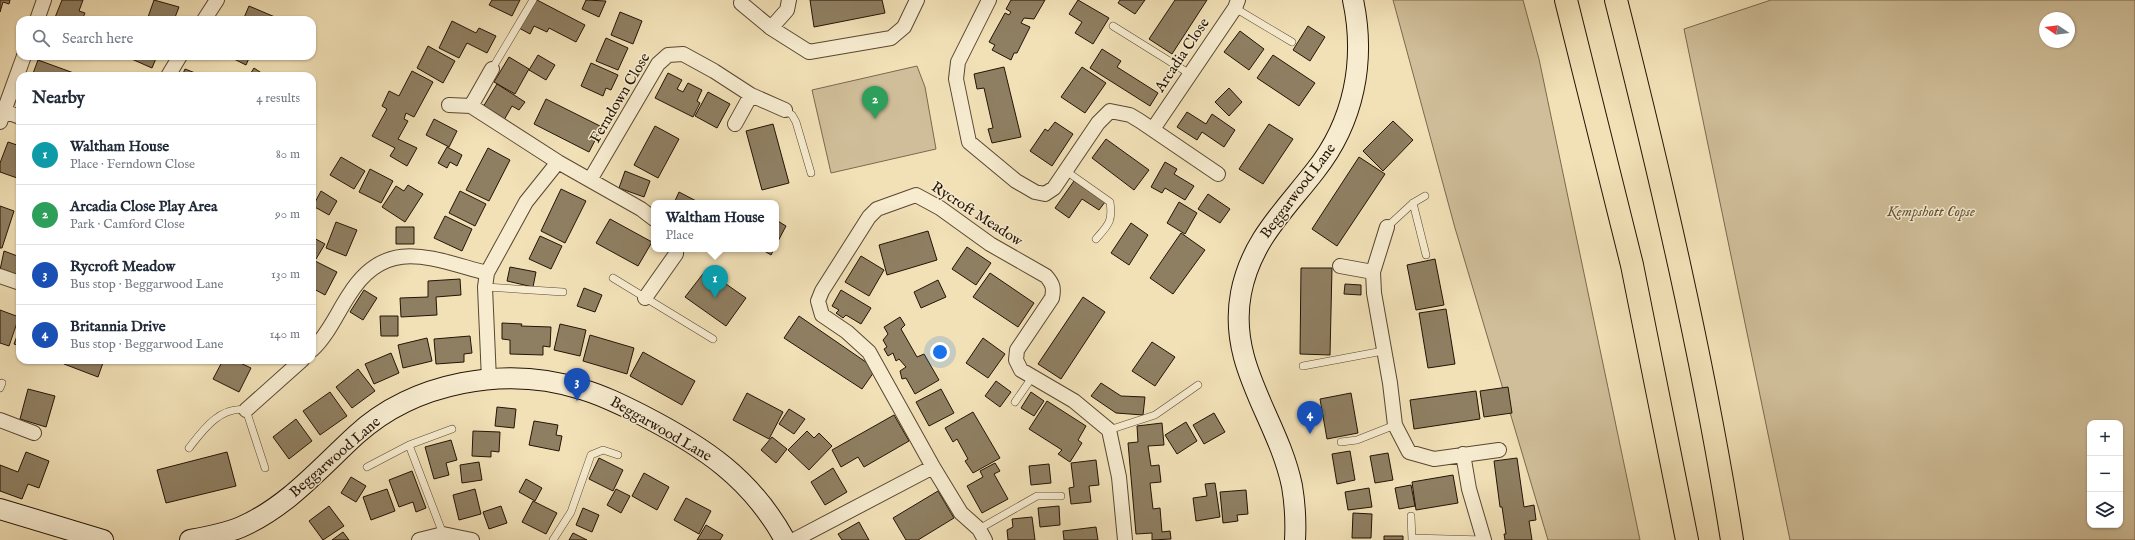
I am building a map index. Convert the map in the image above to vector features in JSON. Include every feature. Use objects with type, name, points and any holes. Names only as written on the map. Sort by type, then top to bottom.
[{"type":"highway","points":[[1566,0],[1632,265],[1687,540]]},
{"type":"highway","points":[[1616,0],[1655,156],[1717,445],[1732,540]]},
{"type":"street","points":[[38,16],[44,0]]},
{"type":"street","points":[[207,16],[217,0]]},
{"type":"street","points":[[771,28],[787,10],[789,0]]},
{"type":"street","points":[[741,3],[771,28],[809,52],[891,38],[904,27],[917,0]]},
{"type":"street","points":[[989,0],[958,62],[956,79],[969,142],[1016,181],[1035,192],[1045,194],[1054,188],[1098,123],[1110,111],[1130,115],[1218,174]]},
{"type":"street","name":"Beggarwood Lane","points":[[1295,540],[1296,522],[1292,486],[1278,445],[1259,402],[1243,356],[1239,323],[1241,294],[1245,276],[1260,241],[1280,212],[1328,154],[1346,118],[1355,83],[1358,56],[1358,36],[1353,0]]},
{"type":"street","name":"Arcadia Close","points":[[1153,129],[1237,4]]},
{"type":"street","name":"Ferndown Close","points":[[590,180],[658,64],[668,55],[683,54],[714,71],[751,95],[785,110]]},
{"type":"street","points":[[18,72],[23,60]]},
{"type":"street","points":[[170,72],[178,60]]},
{"type":"street","points":[[471,106],[492,69]]},
{"type":"street","points":[[16,78],[2,116],[16,117]]},
{"type":"street","points":[[735,124],[751,95]]},
{"type":"street","points":[[449,105],[471,106],[558,162],[641,209],[651,217]]},
{"type":"street","points":[[489,380],[485,287],[487,273],[526,202],[558,162]]},
{"type":"street","name":"Rycroft Meadow","points":[[982,535],[961,513],[932,467],[869,352],[847,332],[822,315],[818,301],[822,291],[869,217],[877,209],[916,195],[926,199],[962,222],[990,244],[1046,276],[1054,289],[1052,298],[1017,350],[1016,360],[1021,370],[1074,401],[1109,430]]},
{"type":"street","points":[[1387,227],[1373,272],[1374,293],[1383,351],[1390,383],[1395,425],[1409,452],[1434,459],[1499,450]]},
{"type":"street","points":[[645,298],[676,252]]},
{"type":"street","points":[[316,345],[334,321],[361,276],[378,264],[396,257],[412,255],[487,273]]},
{"type":"street","points":[[1340,266],[1373,272]]},
{"type":"street","points":[[0,276],[16,282]]},
{"type":"street","points":[[246,410],[291,364]]},
{"type":"street","name":"Beggarwood Lane","points":[[190,540],[228,536],[258,518],[288,498],[314,476],[356,435],[375,420],[406,402],[448,386],[489,380],[545,380],[580,388],[602,396],[681,437],[735,474],[762,503],[785,540]]},
{"type":"street","points":[[0,420],[34,433]]},
{"type":"street","points":[[1109,430],[1120,477],[1125,540]]},
{"type":"street","points":[[1463,454],[1470,489],[1484,540]]},
{"type":"street","points":[[794,540],[932,467]]},
{"type":"street","points":[[0,509],[103,540]]},
{"type":"street","points":[[422,540],[443,534],[472,540]]},
{"type":"lane","points":[[492,69],[533,0]]},
{"type":"lane","points":[[1237,4],[1292,42]]},
{"type":"lane","points":[[1113,26],[1190,74]]},
{"type":"lane","points":[[785,110],[796,122],[811,173]]},
{"type":"lane","points":[[1066,171],[1110,202],[1112,215],[1110,222],[1096,239]]},
{"type":"lane","points":[[1387,227],[1412,203],[1425,196]]},
{"type":"lane","points":[[1412,203],[1426,255]]},
{"type":"lane","points":[[613,278],[712,339]]},
{"type":"lane","points":[[485,287],[563,292]]},
{"type":"lane","points":[[1303,366],[1383,351]]},
{"type":"lane","points":[[1015,402],[1033,376]]},
{"type":"lane","points":[[1109,430],[1155,415],[1198,385]]},
{"type":"lane","points":[[189,448],[203,429],[222,413],[238,409],[246,410],[265,468]]},
{"type":"lane","points":[[1341,442],[1357,440],[1395,425]]},
{"type":"lane","points":[[367,467],[409,444],[452,429]]},
{"type":"lane","points":[[409,444],[443,534]]},
{"type":"lane","points":[[553,540],[571,512],[591,455],[603,450],[618,455]]},
{"type":"lane","points":[[982,535],[1037,496],[1061,496]]},
{"type":"lane","points":[[1411,516],[1412,539],[1484,540]]},
{"type":"green space","points":[[1393,0],[1523,0],[1539,59],[1640,540],[1548,540],[1455,228]]},
{"type":"green space","name":"Kempshott Copse","points":[[1771,0],[2135,0],[2135,540],[1790,540],[1684,29]]},
{"type":"green space","points":[[917,66],[925,87],[936,149],[831,173],[812,90]]},
{"type":"building","points":[[0,0],[10,0],[9,4],[3,2],[0,12]]},
{"type":"building","points":[[62,0],[83,0],[79,11],[85,13],[84,16],[56,16]]},
{"type":"building","points":[[154,0],[179,7],[176,16],[148,16]]},
{"type":"building","points":[[492,0],[520,0],[512,16],[489,5]]},
{"type":"building","points":[[534,0],[537,0],[585,25],[576,42],[549,28],[547,32],[534,26],[530,34],[519,28]]},
{"type":"building","points":[[586,0],[606,1],[599,17],[582,9]]},
{"type":"building","points":[[810,0],[882,0],[885,13],[814,27]]},
{"type":"building","points":[[1011,0],[1045,0],[1034,19],[1024,18],[1021,23],[1030,27],[1017,53],[1014,53],[1011,60],[992,50],[995,45],[989,42],[1005,13],[1009,15],[1011,12],[1006,9]]},
{"type":"building","points":[[1078,0],[1109,18],[1093,44],[1075,33],[1082,22],[1069,14]]},
{"type":"building","points":[[1120,0],[1145,0],[1135,14],[1118,3]]},
{"type":"building","points":[[1175,0],[1207,0],[1172,54],[1149,39]]},
{"type":"building","points":[[249,6],[273,16],[245,16]]},
{"type":"building","points":[[620,12],[642,21],[633,44],[611,35]]},
{"type":"building","points":[[452,21],[476,33],[479,28],[496,36],[487,53],[467,43],[459,58],[439,48]]},
{"type":"building","points":[[1308,26],[1325,37],[1310,61],[1293,50]]},
{"type":"building","points":[[1240,31],[1264,49],[1249,70],[1224,52]]},
{"type":"building","points":[[606,38],[628,48],[618,70],[596,61]]},
{"type":"building","points":[[428,46],[455,61],[443,83],[417,68]]},
{"type":"building","points":[[1102,49],[1121,61],[1117,67],[1158,93],[1150,106],[1090,68]]},
{"type":"building","points":[[538,55],[555,65],[546,80],[529,70]]},
{"type":"building","points":[[1273,55],[1315,83],[1299,106],[1257,78]]},
{"type":"building","points":[[509,57],[529,69],[515,94],[494,82]]},
{"type":"building","points":[[38,60],[71,72],[34,72]]},
{"type":"building","points":[[134,60],[155,60],[152,68]]},
{"type":"building","points":[[236,60],[248,60],[246,65]]},
{"type":"building","points":[[591,63],[618,75],[611,90],[606,88],[603,96],[581,86]]},
{"type":"building","points":[[1004,67],[1021,137],[992,143],[988,129],[993,128],[984,88],[977,89],[974,74]]},
{"type":"building","points":[[1082,67],[1106,83],[1085,113],[1061,97]]},
{"type":"building","points":[[254,68],[260,72],[252,72]]},
{"type":"building","points":[[185,69],[193,72],[184,72]]},
{"type":"building","points":[[412,71],[433,82],[414,117],[406,113],[404,119],[408,121],[398,139],[417,148],[407,166],[390,156],[395,148],[372,136],[387,109],[382,106],[389,91],[399,96]]},
{"type":"building","points":[[668,73],[682,80],[677,89],[683,92],[688,83],[702,90],[697,101],[700,103],[693,117],[655,98]]},
{"type":"building","points":[[497,84],[525,102],[519,110],[512,106],[504,120],[483,107]]},
{"type":"building","points":[[1229,88],[1242,102],[1229,116],[1215,102]]},
{"type":"building","points":[[708,92],[730,104],[717,128],[695,116]]},
{"type":"building","points":[[546,99],[602,127],[589,152],[534,124]]},
{"type":"building","points":[[1187,112],[1206,124],[1212,114],[1235,130],[1224,147],[1202,132],[1197,140],[1177,127]]},
{"type":"building","points":[[434,119],[457,131],[449,147],[426,135]]},
{"type":"building","points":[[1393,121],[1413,140],[1383,171],[1363,151]]},
{"type":"building","points":[[1055,122],[1073,134],[1052,166],[1030,151],[1045,129],[1048,131]]},
{"type":"building","points":[[773,124],[789,183],[762,190],[746,131]]},
{"type":"building","points":[[1269,124],[1293,139],[1263,184],[1239,169]]},
{"type":"building","points":[[655,126],[679,139],[658,178],[634,165]]},
{"type":"building","points":[[1106,139],[1149,170],[1134,190],[1092,158]]},
{"type":"building","points":[[8,142],[16,145],[16,178],[0,172],[0,163]]},
{"type":"building","points":[[447,147],[462,155],[457,166],[450,162],[447,168],[438,163]]},
{"type":"building","points":[[488,148],[510,160],[489,201],[466,190]]},
{"type":"building","points":[[341,157],[365,171],[354,189],[330,175]]},
{"type":"building","points":[[1359,157],[1385,174],[1337,246],[1312,229]]},
{"type":"building","points":[[1165,162],[1177,169],[1174,174],[1194,186],[1185,200],[1165,188],[1162,193],[1151,187]]},
{"type":"building","points":[[370,169],[393,181],[381,203],[359,192]]},
{"type":"building","points":[[625,171],[650,181],[644,197],[619,188]]},
{"type":"building","points":[[1074,181],[1105,202],[1099,210],[1082,199],[1069,218],[1055,208]]},
{"type":"building","points":[[408,185],[423,194],[405,222],[382,207],[396,186],[404,191]]},
{"type":"building","points":[[561,189],[586,201],[565,243],[541,231]]},
{"type":"building","points":[[321,191],[337,201],[329,215],[316,208],[316,200]]},
{"type":"building","points":[[460,191],[486,204],[475,226],[449,213]]},
{"type":"building","points":[[679,192],[694,200],[675,200]]},
{"type":"building","points":[[1208,194],[1230,209],[1220,223],[1198,209]]},
{"type":"building","points":[[1179,202],[1197,213],[1185,234],[1167,223]]},
{"type":"building","points":[[0,206],[14,211],[2,248],[0,248]]},
{"type":"building","points":[[445,216],[472,229],[462,251],[434,238]]},
{"type":"building","points":[[610,219],[651,241],[638,266],[596,243]]},
{"type":"building","points":[[336,222],[357,230],[346,256],[326,248]]},
{"type":"building","points":[[779,222],[786,226],[779,239]]},
{"type":"building","points":[[1131,223],[1148,235],[1129,265],[1111,253]]},
{"type":"building","points":[[396,227],[414,227],[414,244],[396,244]]},
{"type":"building","points":[[928,231],[937,260],[887,275],[879,245]]},
{"type":"building","points":[[1181,233],[1205,250],[1173,294],[1150,278]]},
{"type":"building","points":[[540,236],[562,246],[551,269],[529,259]]},
{"type":"building","points":[[316,239],[325,244],[316,259]]},
{"type":"building","points":[[967,247],[991,263],[976,285],[952,269]]},
{"type":"building","points":[[4,251],[16,256],[16,276],[0,270]]},
{"type":"building","points":[[861,256],[884,270],[869,296],[845,282]]},
{"type":"building","points":[[1435,259],[1444,305],[1416,310],[1407,265]]},
{"type":"building","points":[[316,262],[337,272],[325,295],[316,290]]},
{"type":"building","points":[[510,267],[536,272],[533,287],[507,281]]},
{"type":"building","points":[[1301,268],[1332,268],[1330,355],[1300,354]]},
{"type":"building","points":[[706,270],[746,298],[726,326],[685,297]]},
{"type":"building","points":[[990,273],[1034,303],[1018,327],[973,297]]},
{"type":"building","points":[[460,279],[461,295],[436,297],[437,315],[401,317],[400,298],[428,297],[428,281]]},
{"type":"building","points":[[938,280],[946,297],[921,308],[914,292]]},
{"type":"building","points":[[1345,284],[1361,285],[1361,295],[1344,294]]},
{"type":"building","points":[[584,288],[602,295],[595,312],[577,306]]},
{"type":"building","points":[[364,290],[377,298],[363,320],[350,312]]},
{"type":"building","points":[[841,290],[871,308],[861,324],[846,315],[843,318],[836,313],[839,310],[832,306]]},
{"type":"building","points":[[1083,297],[1105,312],[1061,379],[1038,364]]},
{"type":"building","points":[[1446,309],[1455,364],[1428,368],[1419,313]]},
{"type":"building","points":[[0,310],[16,316],[16,326],[9,346],[0,343]]},
{"type":"building","points":[[380,316],[398,316],[398,336],[381,336]]},
{"type":"building","points":[[799,316],[876,369],[862,389],[784,338]]},
{"type":"building","points":[[900,317],[905,325],[901,329],[917,357],[924,354],[939,380],[915,394],[906,378],[902,379],[900,371],[906,367],[899,359],[896,361],[893,353],[888,356],[884,349],[887,347],[883,340],[888,334],[884,327]]},
{"type":"building","points":[[502,323],[522,324],[521,326],[551,327],[550,347],[543,346],[543,355],[510,354],[510,340],[502,339]]},
{"type":"building","points":[[560,324],[586,330],[580,356],[554,350]]},
{"type":"building","points":[[590,335],[634,348],[627,374],[583,361]]},
{"type":"building","points":[[470,336],[472,353],[464,354],[464,362],[436,364],[434,339]]},
{"type":"building","points":[[427,338],[432,361],[403,368],[398,345]]},
{"type":"building","points":[[983,338],[1005,354],[988,378],[966,363]]},
{"type":"building","points":[[1152,342],[1175,357],[1155,386],[1132,371]]},
{"type":"building","points":[[643,352],[695,381],[682,405],[630,376]]},
{"type":"building","points":[[391,353],[399,373],[374,384],[365,364]]},
{"type":"building","points":[[64,364],[103,364],[98,377]]},
{"type":"building","points":[[221,364],[242,364],[251,368],[239,392],[213,379]]},
{"type":"building","points":[[358,369],[375,391],[352,408],[336,387]]},
{"type":"building","points":[[996,381],[1011,392],[1000,407],[985,396]]},
{"type":"building","points":[[1101,383],[1121,396],[1145,397],[1143,415],[1116,413],[1091,396]]},
{"type":"building","points":[[1508,387],[1512,413],[1484,417],[1480,391]]},
{"type":"building","points":[[28,389],[55,396],[46,427],[20,419]]},
{"type":"building","points":[[941,389],[954,413],[929,426],[916,402]]},
{"type":"building","points":[[1476,391],[1480,419],[1414,429],[1410,400]]},
{"type":"building","points":[[330,392],[347,416],[320,435],[303,411]]},
{"type":"building","points":[[1031,392],[1044,401],[1034,416],[1021,408]]},
{"type":"building","points":[[747,393],[783,412],[769,439],[733,420]]},
{"type":"building","points":[[1351,393],[1358,433],[1327,439],[1320,399]]},
{"type":"building","points":[[1047,401],[1086,426],[1078,440],[1082,443],[1070,462],[1058,454],[1062,450],[1029,429]]},
{"type":"building","points":[[497,407],[516,409],[514,428],[495,426]]},
{"type":"building","points":[[789,409],[805,419],[794,434],[779,424]]},
{"type":"building","points":[[973,412],[1000,458],[973,473],[965,461],[968,459],[957,439],[953,442],[945,428]]},
{"type":"building","points":[[1214,413],[1225,432],[1204,444],[1193,425]]},
{"type":"building","points":[[894,415],[909,441],[864,467],[858,457],[841,467],[832,450]]},
{"type":"building","points":[[296,419],[312,441],[289,459],[273,437]]},
{"type":"building","points":[[534,421],[558,425],[556,435],[562,436],[559,451],[529,445]]},
{"type":"building","points":[[1186,422],[1197,441],[1177,454],[1165,435]]},
{"type":"building","points":[[1162,423],[1164,445],[1148,446],[1151,466],[1159,465],[1161,482],[1150,483],[1153,509],[1160,508],[1162,532],[1170,531],[1171,539],[1152,540],[1152,533],[1136,534],[1128,443],[1138,442],[1137,426]]},
{"type":"building","points":[[473,431],[500,432],[499,452],[491,451],[491,457],[472,456]]},
{"type":"building","points":[[807,431],[814,438],[819,433],[832,446],[809,470],[788,450]]},
{"type":"building","points":[[772,437],[787,449],[776,463],[761,450]]},
{"type":"building","points":[[451,440],[457,460],[446,463],[449,475],[434,479],[425,447]]},
{"type":"building","points":[[1350,451],[1355,480],[1337,484],[1332,454]]},
{"type":"building","points":[[26,452],[49,461],[39,488],[28,484],[22,499],[0,491],[0,465],[18,472]]},
{"type":"building","points":[[227,452],[236,486],[166,503],[157,470]]},
{"type":"building","points":[[1388,453],[1393,480],[1375,483],[1370,456]]},
{"type":"building","points":[[599,458],[623,470],[613,491],[589,479]]},
{"type":"building","points":[[1517,458],[1524,507],[1534,505],[1536,520],[1529,521],[1532,540],[1505,540],[1504,534],[1506,534],[1502,507],[1500,507],[1494,461]]},
{"type":"building","points":[[1096,460],[1099,485],[1089,486],[1091,502],[1071,504],[1069,488],[1074,487],[1071,463]]},
{"type":"building","points":[[479,462],[482,480],[462,483],[460,465]]},
{"type":"building","points":[[995,463],[1000,471],[994,474],[1008,499],[982,513],[967,486],[983,477],[980,471]]},
{"type":"building","points":[[1049,464],[1051,483],[1031,485],[1029,466]]},
{"type":"building","points":[[833,468],[847,492],[825,505],[811,482]]},
{"type":"building","points":[[412,471],[426,508],[416,512],[413,502],[399,507],[389,480]]},
{"type":"building","points":[[644,473],[669,487],[657,510],[632,496]]},
{"type":"building","points":[[1453,475],[1458,503],[1416,510],[1412,482]]},
{"type":"building","points":[[351,477],[366,486],[356,502],[341,493]]},
{"type":"building","points":[[526,479],[542,488],[535,501],[519,492]]},
{"type":"building","points":[[1215,483],[1220,517],[1196,521],[1193,498],[1207,496],[1205,484]]},
{"type":"building","points":[[1411,485],[1415,506],[1399,509],[1395,488]]},
{"type":"building","points":[[1369,488],[1372,507],[1348,510],[1345,492]]},
{"type":"building","points":[[387,489],[395,511],[371,520],[363,497]]},
{"type":"building","points":[[475,489],[481,514],[459,520],[453,495]]},
{"type":"building","points":[[616,489],[630,496],[621,513],[607,505]]},
{"type":"building","points":[[1246,490],[1248,514],[1237,515],[1238,521],[1223,523],[1220,492]]},
{"type":"building","points":[[938,491],[954,518],[918,540],[906,540],[893,518]]},
{"type":"building","points":[[686,498],[711,511],[699,534],[674,520]]},
{"type":"building","points":[[533,501],[557,513],[546,534],[522,522]]},
{"type":"building","points":[[329,506],[344,526],[323,540],[309,521]]},
{"type":"building","points":[[501,506],[507,523],[489,529],[483,512]]},
{"type":"building","points":[[1059,506],[1060,525],[1040,527],[1038,508]]},
{"type":"building","points":[[583,508],[599,515],[592,532],[576,525]]},
{"type":"building","points":[[1353,513],[1372,514],[1371,538],[1352,538]]},
{"type":"building","points":[[1032,517],[1035,540],[1008,540],[1007,530],[1013,527],[1012,519]]},
{"type":"building","points":[[859,522],[869,540],[842,540],[838,534]]},
{"type":"building","points":[[706,525],[723,535],[720,540],[697,540]]},
{"type":"building","points":[[1096,527],[1098,540],[1064,540],[1063,531]]},
{"type":"building","points":[[343,532],[349,540],[332,540]]},
{"type":"building","points":[[573,533],[587,540],[569,540]]},
{"type":"building","points":[[1384,536],[1403,536],[1403,540],[1384,540]]},
{"type":"place","name":"Arcadia Close Play Area","points":[[875,119]]},
{"type":"place","name":"Waltham House","points":[[715,298]]},
{"type":"place","name":"Rycroft Meadow","points":[[577,401]]},
{"type":"place","name":"Britannia Drive","points":[[1310,434]]}]
